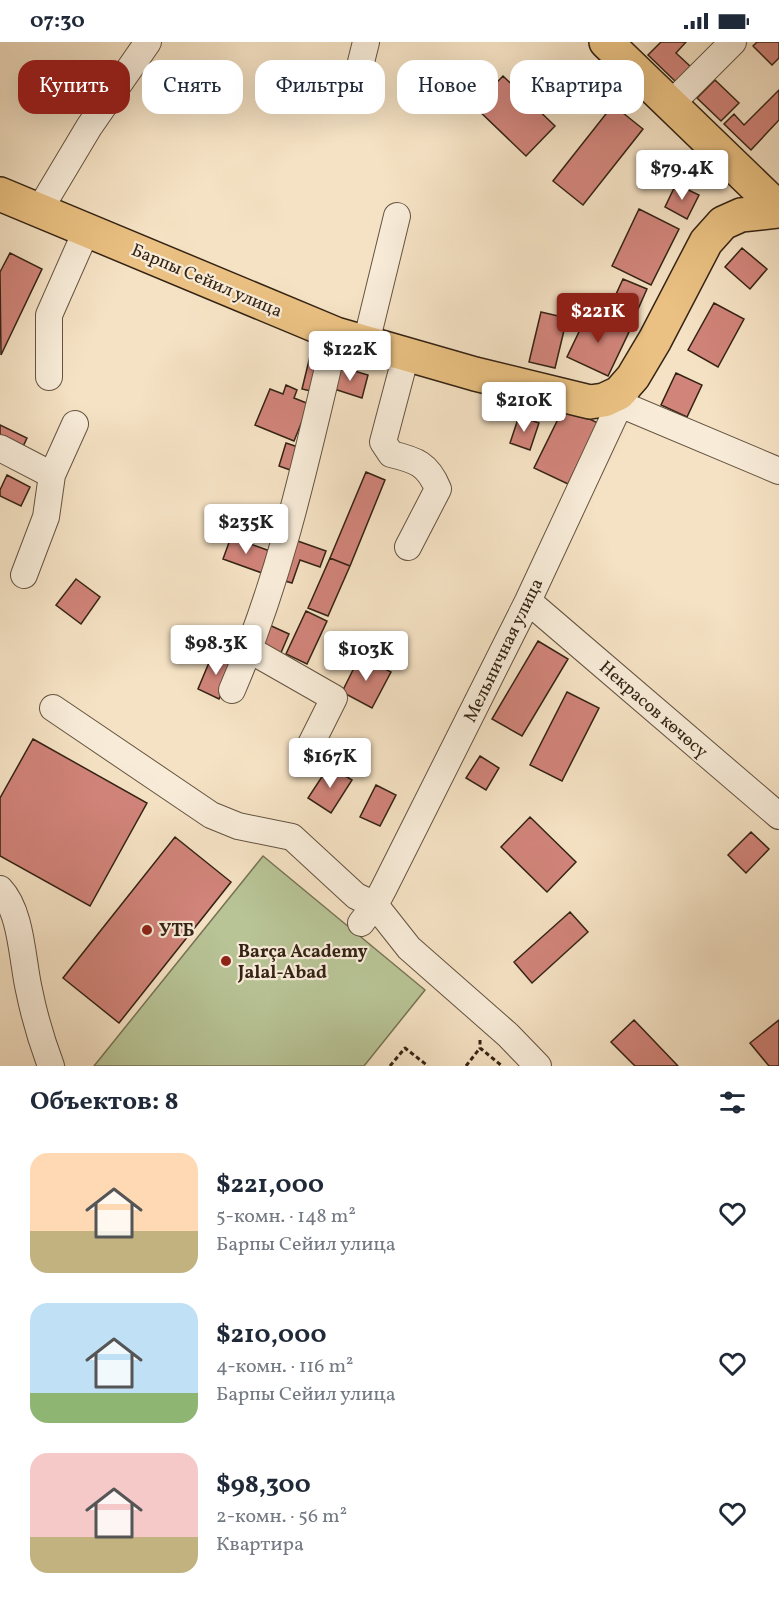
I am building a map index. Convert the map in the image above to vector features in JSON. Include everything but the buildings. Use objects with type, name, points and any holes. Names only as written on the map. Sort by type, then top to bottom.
[{"type":"main road","points":[[606,42],[779,210]]},
{"type":"main road","name":"Барпы Сейил улица","points":[[0,194],[351,339],[475,374],[590,402],[604,400],[627,390],[706,242],[723,223],[741,215],[779,210]]},
{"type":"street","points":[[40,209],[89,128],[148,42]]},
{"type":"street","points":[[362,60],[366,42]]},
{"type":"street","points":[[670,105],[734,42]]},
{"type":"street","points":[[232,690],[250,650],[351,339],[397,216]]},
{"type":"street","points":[[49,377],[48,315],[87,229]]},
{"type":"street","points":[[406,354],[383,442],[392,454],[412,459],[432,473],[438,489],[408,547]]},
{"type":"street","points":[[627,390],[779,471]]},
{"type":"street","name":"Мельничная улица","points":[[367,915],[528,601],[627,390]]},
{"type":"street","points":[[24,575],[46,517],[52,476],[75,424]]},
{"type":"street","points":[[0,448],[52,476]]},
{"type":"street","name":"Некрасов көчөсү","points":[[528,601],[779,816]]},
{"type":"street","points":[[250,650],[334,698],[305,756]]},
{"type":"street","points":[[53,708],[211,815],[238,826],[292,837],[356,896],[367,915],[409,948],[508,1035],[538,1066]]},
{"type":"street","points":[[0,889],[6,895],[15,919],[29,991],[51,1066]]},
{"type":"path","points":[[466,1066],[480,1048],[480,1037]]},
{"type":"path","points":[[390,1066],[405,1048],[428,1066]]},
{"type":"path","points":[[480,1048],[502,1066]]},
{"type":"green space","points":[[263,856],[425,990],[364,1066],[94,1066]]},
{"type":"place","name":"УТБ","points":[[147,930]]},
{"type":"place","name":"Barça Academy Jalal-Abad","points":[[226,961]]}]
